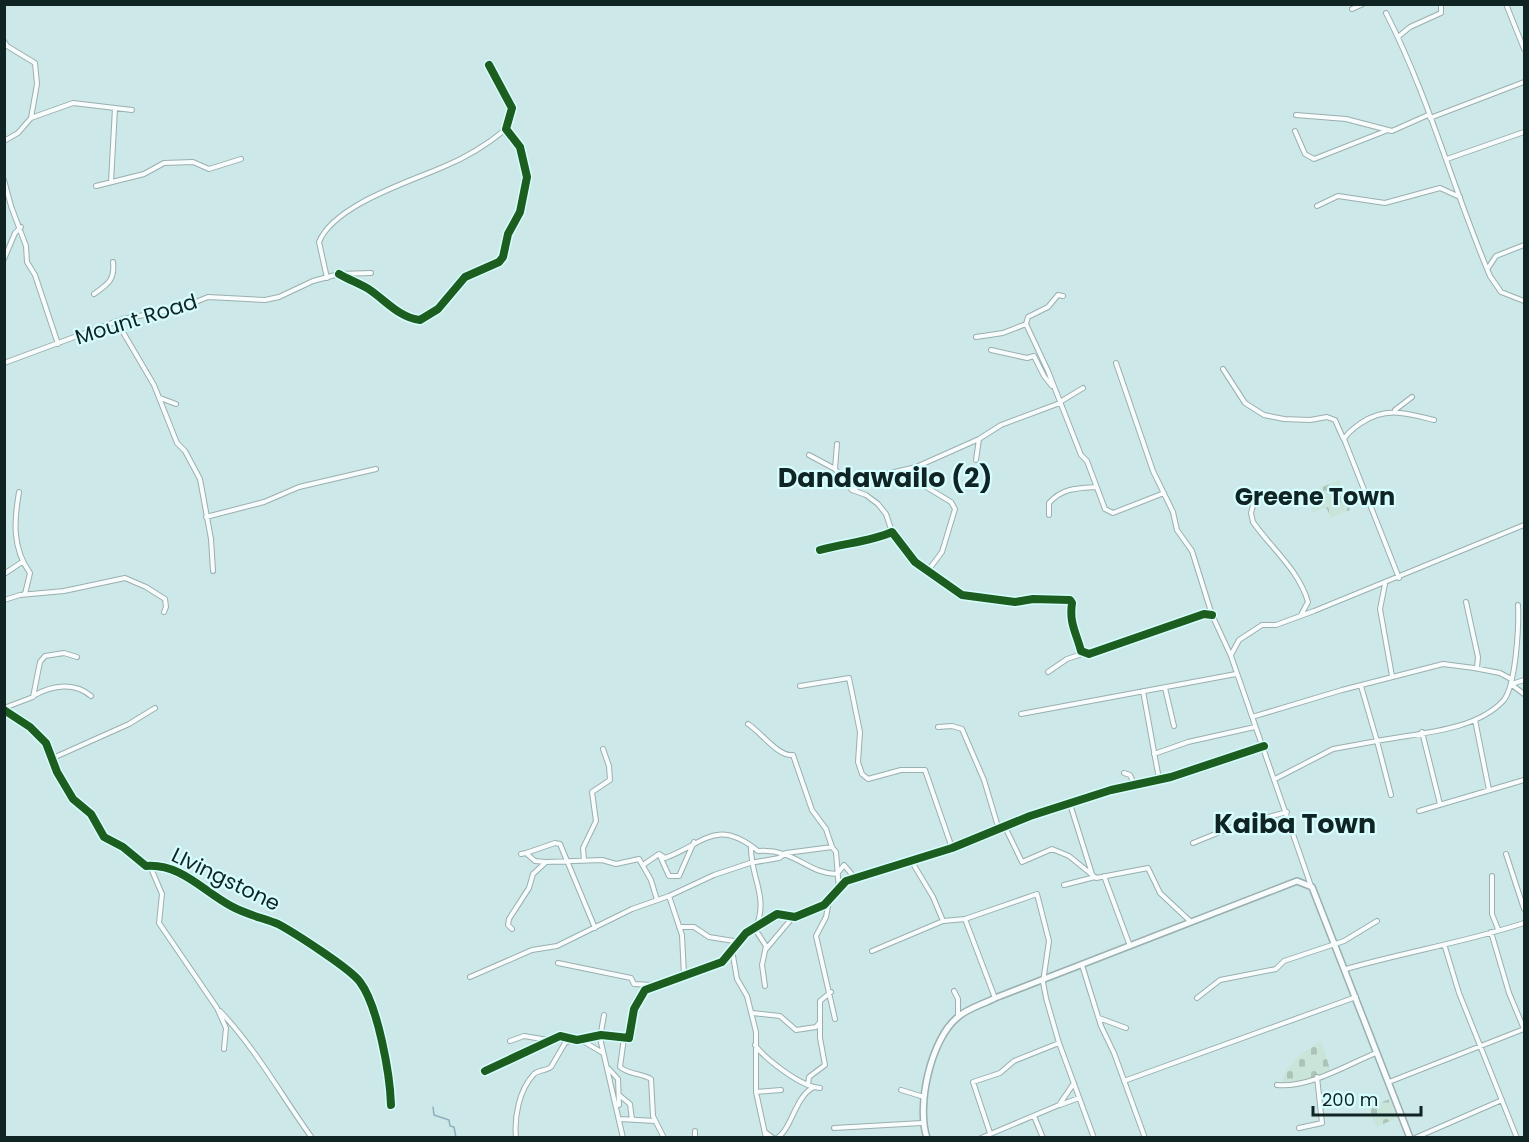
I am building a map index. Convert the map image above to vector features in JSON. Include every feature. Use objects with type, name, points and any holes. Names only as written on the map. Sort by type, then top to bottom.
[{"type":"main road","points":[[927,1137],[922,1124],[924,1097],[942,1036],[958,1016],[995,998],[1043,982],[1297,881],[1312,887],[1410,1137]]},
{"type":"street","points":[[1352,9],[1363,4]]},
{"type":"street","points":[[1398,37],[1410,27],[1441,13],[1441,4]]},
{"type":"street","points":[[1506,4],[1524,49]]},
{"type":"street","points":[[1386,13],[1411,60],[1429,117],[1447,159],[1487,269],[1501,292],[1524,301]]},
{"type":"street","points":[[4,41],[7,46],[34,63],[37,84],[31,118]]},
{"type":"street","points":[[327,278],[319,242],[331,225],[368,199],[445,166],[506,129],[512,108],[489,65]]},
{"type":"street","points":[[1296,115],[1346,119],[1392,131],[1524,82]]},
{"type":"street","points":[[4,141],[18,133],[31,118],[73,103],[132,110]]},
{"type":"street","points":[[111,182],[115,107]]},
{"type":"street","points":[[339,274],[369,290],[380,301],[408,317],[420,320],[438,309],[465,277],[499,262],[508,234],[520,212],[527,177],[520,147],[506,129]]},
{"type":"street","points":[[1295,131],[1305,154],[1314,159],[1389,130]]},
{"type":"street","points":[[1447,159],[1524,132]]},
{"type":"street","points":[[96,186],[144,174],[164,163],[193,162],[209,168],[241,159]]},
{"type":"street","points":[[4,180],[11,206],[21,227],[27,262],[35,276],[58,344]]},
{"type":"street","points":[[1317,206],[1338,195],[1384,203],[1440,188],[1461,197]]},
{"type":"street","points":[[4,260],[15,233],[21,227]]},
{"type":"street","points":[[1487,269],[1496,256],[1524,245]]},
{"type":"street","points":[[94,294],[111,281],[114,273],[113,262]]},
{"type":"street","name":"Mount Road","points":[[4,363],[117,322],[181,308],[217,296],[265,300],[279,297],[314,281],[339,274],[371,273]]},
{"type":"street","points":[[1063,296],[1058,295],[1052,299],[1048,307],[1028,317],[1026,324],[1105,509],[1113,513],[1164,493]]},
{"type":"street","points":[[117,322],[160,398],[177,443],[185,451],[200,479],[211,539],[213,571]]},
{"type":"street","points":[[976,338],[1003,333],[1026,324]]},
{"type":"street","points":[[991,350],[1027,358],[1034,356],[1044,376],[1055,388]]},
{"type":"street","points":[[1116,363],[1153,471],[1164,493],[1177,530],[1192,551],[1212,615],[1231,656],[1312,887]]},
{"type":"street","points":[[1223,369],[1245,403],[1264,415],[1310,420],[1327,417],[1335,420],[1399,578]]},
{"type":"street","points":[[852,490],[882,475],[910,469],[979,439],[1001,425],[1060,402],[1083,388]]},
{"type":"street","points":[[1395,411],[1412,397]]},
{"type":"street","points":[[160,398],[176,404]]},
{"type":"street","points":[[1344,439],[1348,432],[1373,415],[1395,411],[1434,420]]},
{"type":"street","points":[[975,460],[979,439]]},
{"type":"street","points":[[835,469],[837,444]]},
{"type":"street","points":[[809,455],[835,469],[852,490],[866,495],[878,504],[886,514],[892,532],[915,562],[962,595],[977,599],[1015,602],[1033,599],[1070,600],[1072,603],[1070,622],[1077,633],[1081,651],[1086,653]]},
{"type":"street","points":[[206,517],[264,502],[299,487],[376,469]]},
{"type":"street","points":[[910,469],[923,485],[951,502],[955,509],[942,552],[927,572]]},
{"type":"street","points":[[1049,515],[1049,503],[1057,494],[1073,489],[1096,487]]},
{"type":"street","points":[[19,492],[14,525],[22,562],[30,573],[25,594]]},
{"type":"street","points":[[1254,502],[1252,522],[1290,568],[1305,594],[1308,602],[1301,616]]},
{"type":"street","points":[[1231,656],[1239,640],[1262,625],[1276,625],[1301,616],[1399,578],[1524,525]]},
{"type":"street","points":[[820,550],[851,541],[880,539],[892,532]]},
{"type":"street","points":[[4,574],[22,562]]},
{"type":"street","points":[[4,600],[25,594],[64,591],[125,578],[165,599],[164,612]]},
{"type":"street","points":[[1384,584],[1380,609],[1392,676]]},
{"type":"street","points":[[1466,602],[1478,657],[1477,668]]},
{"type":"street","points":[[1275,779],[1333,749],[1475,720],[1503,701],[1511,682],[1518,635],[1518,605]]},
{"type":"street","points":[[1048,672],[1067,659],[1103,650],[1204,614],[1212,615]]},
{"type":"street","points":[[34,695],[43,657],[60,653],[77,657]]},
{"type":"street","points":[[1252,717],[1392,676],[1443,664],[1500,673],[1524,694]]},
{"type":"street","points":[[1021,714],[1236,674]]},
{"type":"street","points":[[800,686],[849,678],[860,732],[858,762],[861,774],[868,778],[901,770],[925,770],[952,848]]},
{"type":"street","points":[[1511,682],[1524,680]]},
{"type":"street","points":[[4,709],[59,686],[85,691],[91,696]]},
{"type":"street","points":[[1361,686],[1391,795]]},
{"type":"street","points":[[1165,688],[1174,726]]},
{"type":"street","points":[[1143,691],[1159,779]]},
{"type":"street","points":[[53,758],[129,724],[155,708]]},
{"type":"street","name":"LIvingstone","points":[[4,709],[38,735],[53,758],[57,772],[73,799],[93,816],[104,837],[123,847],[142,863],[150,866],[164,866],[187,876],[232,907],[279,925],[355,975],[370,1002],[386,1060],[391,1105]]},
{"type":"street","points":[[1475,720],[1489,790]]},
{"type":"street","points":[[748,724],[764,734],[768,743],[780,752],[787,756],[793,754],[812,810],[826,829],[836,852],[839,890]]},
{"type":"street","points":[[938,727],[952,726],[962,729],[984,780],[987,798],[999,830]]},
{"type":"street","points":[[1154,754],[1188,742],[1255,727]]},
{"type":"street","points":[[1422,732],[1440,804]]},
{"type":"street","points":[[765,986],[762,965],[766,949],[793,917],[824,905],[846,881],[952,848],[1070,804],[1264,746]]},
{"type":"street","points":[[584,860],[583,848],[596,821],[592,792],[610,780],[609,766],[603,748]]},
{"type":"street","points":[[1124,773],[1130,775],[1135,786]]},
{"type":"street","points":[[1419,811],[1524,780]]},
{"type":"street","points":[[1070,804],[1093,876]]},
{"type":"street","points":[[1193,843],[1235,826],[1287,812]]},
{"type":"street","points":[[1005,827],[1022,862],[1052,849],[1069,856],[1093,876]]},
{"type":"street","points":[[659,854],[665,858],[681,852],[710,834],[742,838],[758,851],[773,850],[786,853],[825,873],[837,874]]},
{"type":"street","points":[[659,854],[669,876],[679,876],[694,842]]},
{"type":"street","points":[[595,928],[567,863],[563,849],[555,843],[523,854],[536,861],[567,863],[602,860],[616,864],[639,859],[657,900]]},
{"type":"street","points":[[751,846],[750,863],[762,903],[761,916],[755,928]]},
{"type":"street","points":[[470,977],[532,950],[557,946],[632,909],[669,896],[714,875],[750,863],[778,858],[786,853],[832,847]]},
{"type":"street","points":[[643,865],[659,854]]},
{"type":"street","points":[[1506,854],[1524,909]]},
{"type":"street","points":[[912,861],[933,897],[943,921]]},
{"type":"street","points":[[512,929],[508,925],[509,919],[525,897],[532,874],[546,862]]},
{"type":"street","points":[[837,874],[844,865],[855,878]]},
{"type":"street","points":[[150,866],[162,894],[159,923],[217,1008],[242,1034],[282,1098],[312,1137]]},
{"type":"street","points":[[1065,885],[1093,876],[1148,868],[1160,893],[1192,922]]},
{"type":"street","points":[[1104,876],[1130,946]]},
{"type":"street","points":[[1492,876],[1492,914],[1498,929]]},
{"type":"street","points":[[872,951],[943,921],[965,919],[1037,894],[1049,941],[1043,982],[1059,1043],[1094,1137]]},
{"type":"street","points":[[669,896],[682,934],[684,975]]},
{"type":"street","points":[[829,901],[826,917],[816,936],[831,992],[835,1019]]},
{"type":"street","points":[[485,1071],[560,1036],[580,1040],[601,1035],[630,1037],[634,1008],[645,990],[722,962],[746,933],[777,914],[793,917]]},
{"type":"street","points":[[965,919],[995,998]]},
{"type":"street","points":[[1197,998],[1220,980],[1276,969],[1284,961],[1335,944],[1377,921]]},
{"type":"street","points":[[1346,969],[1400,954],[1445,947],[1498,929],[1524,923]]},
{"type":"street","points":[[680,927],[694,927],[709,937],[740,942]]},
{"type":"street","points":[[755,928],[766,949]]},
{"type":"street","points":[[1388,1082],[1524,1029],[1509,993],[1491,932]]},
{"type":"street","points":[[1445,947],[1459,993],[1517,1137]]},
{"type":"street","points":[[732,950],[736,979],[747,996],[756,1032],[756,1092],[766,1137]]},
{"type":"street","points":[[558,963],[631,978],[634,984],[642,987],[659,984]]},
{"type":"street","points":[[1082,965],[1099,1018],[1145,1137]]},
{"type":"street","points":[[954,991],[958,999],[958,1016]]},
{"type":"street","points":[[798,1081],[823,1069],[825,1065],[820,1038],[820,1001],[831,992]]},
{"type":"street","points":[[1124,1081],[1356,998]]},
{"type":"street","points":[[217,1008],[226,1028],[224,1049]]},
{"type":"street","points":[[751,1013],[780,1016],[796,1030],[816,1027],[820,1022]]},
{"type":"street","points":[[604,1015],[601,1035],[603,1054],[609,1069],[622,1137]]},
{"type":"street","points":[[1099,1018],[1126,1028]]},
{"type":"street","points":[[510,1041],[525,1036],[549,1040]]},
{"type":"street","points":[[624,1038],[620,1067],[629,1073],[641,1074],[651,1079],[651,1103],[655,1121],[664,1137]]},
{"type":"street","points":[[516,1137],[516,1118],[522,1091],[536,1072],[551,1067],[565,1043],[572,1039]]},
{"type":"street","points":[[580,1040],[603,1054]]},
{"type":"street","points":[[990,1133],[973,1082],[1000,1073],[1014,1061],[1059,1043]]},
{"type":"street","points":[[755,1044],[762,1054],[775,1061],[798,1081],[820,1088]]},
{"type":"street","points":[[1276,1085],[1294,1084],[1317,1077],[1376,1053]]},
{"type":"street","points":[[609,1069],[618,1079],[618,1112]]},
{"type":"street","points":[[808,1085],[812,1075]]},
{"type":"street","points":[[1299,1128],[1322,1123],[1317,1077]]},
{"type":"street","points":[[1059,1105],[1074,1082]]},
{"type":"street","points":[[765,1132],[775,1137],[783,1133],[796,1106],[814,1086]]},
{"type":"street","points":[[756,1092],[781,1090]]},
{"type":"street","points":[[901,1090],[924,1097]]},
{"type":"street","points":[[619,1095],[630,1104],[632,1120]]},
{"type":"street","points":[[981,1137],[1078,1098]]},
{"type":"street","points":[[1415,1137],[1502,1100]]},
{"type":"street","points":[[1034,1116],[1043,1137]]},
{"type":"street","points":[[620,1119],[655,1121]]},
{"type":"street","points":[[834,1128],[922,1124]]},
{"type":"street","points":[[694,1131],[695,1137]]},
{"type":"green space","points":[[1339,480],[1350,510],[1331,518],[1326,507],[1311,513],[1313,491]]},
{"type":"green space","points":[[1321,1041],[1331,1072],[1282,1088],[1289,1066]]},
{"type":"green space","points":[[1390,1099],[1397,1118],[1376,1127],[1369,1107]]},
{"type":"waterway","points":[[433,1107],[434,1115],[449,1120],[450,1126],[454,1127],[456,1138]]},
{"type":"cycle path","points":[[339,274],[370,290],[400,313],[420,320],[438,309],[465,277],[499,262],[503,257],[508,234],[520,212],[527,177],[520,147],[506,129],[512,108],[489,65]]},
{"type":"cycle path","points":[[820,550],[892,532],[915,562],[962,595],[1015,602],[1033,599],[1070,600],[1072,622],[1081,651],[1089,654],[1204,614],[1212,615]]},
{"type":"cycle path","points":[[4,710],[30,727],[46,743],[57,772],[73,799],[91,814],[104,837],[123,847],[146,866],[158,866],[180,873],[236,909],[278,924],[355,976],[366,993],[377,1023],[388,1076],[391,1105]]},
{"type":"cycle path","points":[[485,1071],[560,1036],[577,1040],[601,1035],[629,1038],[634,1009],[645,990],[722,962],[746,933],[777,914],[795,917],[824,905],[846,881],[952,848],[1030,816],[1111,790],[1171,777],[1264,746]]},
{"type":"district","name":"Dandawailo (2)","points":[[885,477]]},
{"type":"district","name":"Greene Town","points":[[1315,496]]},
{"type":"district","name":"Kaiba Town","points":[[1295,823]]}]
